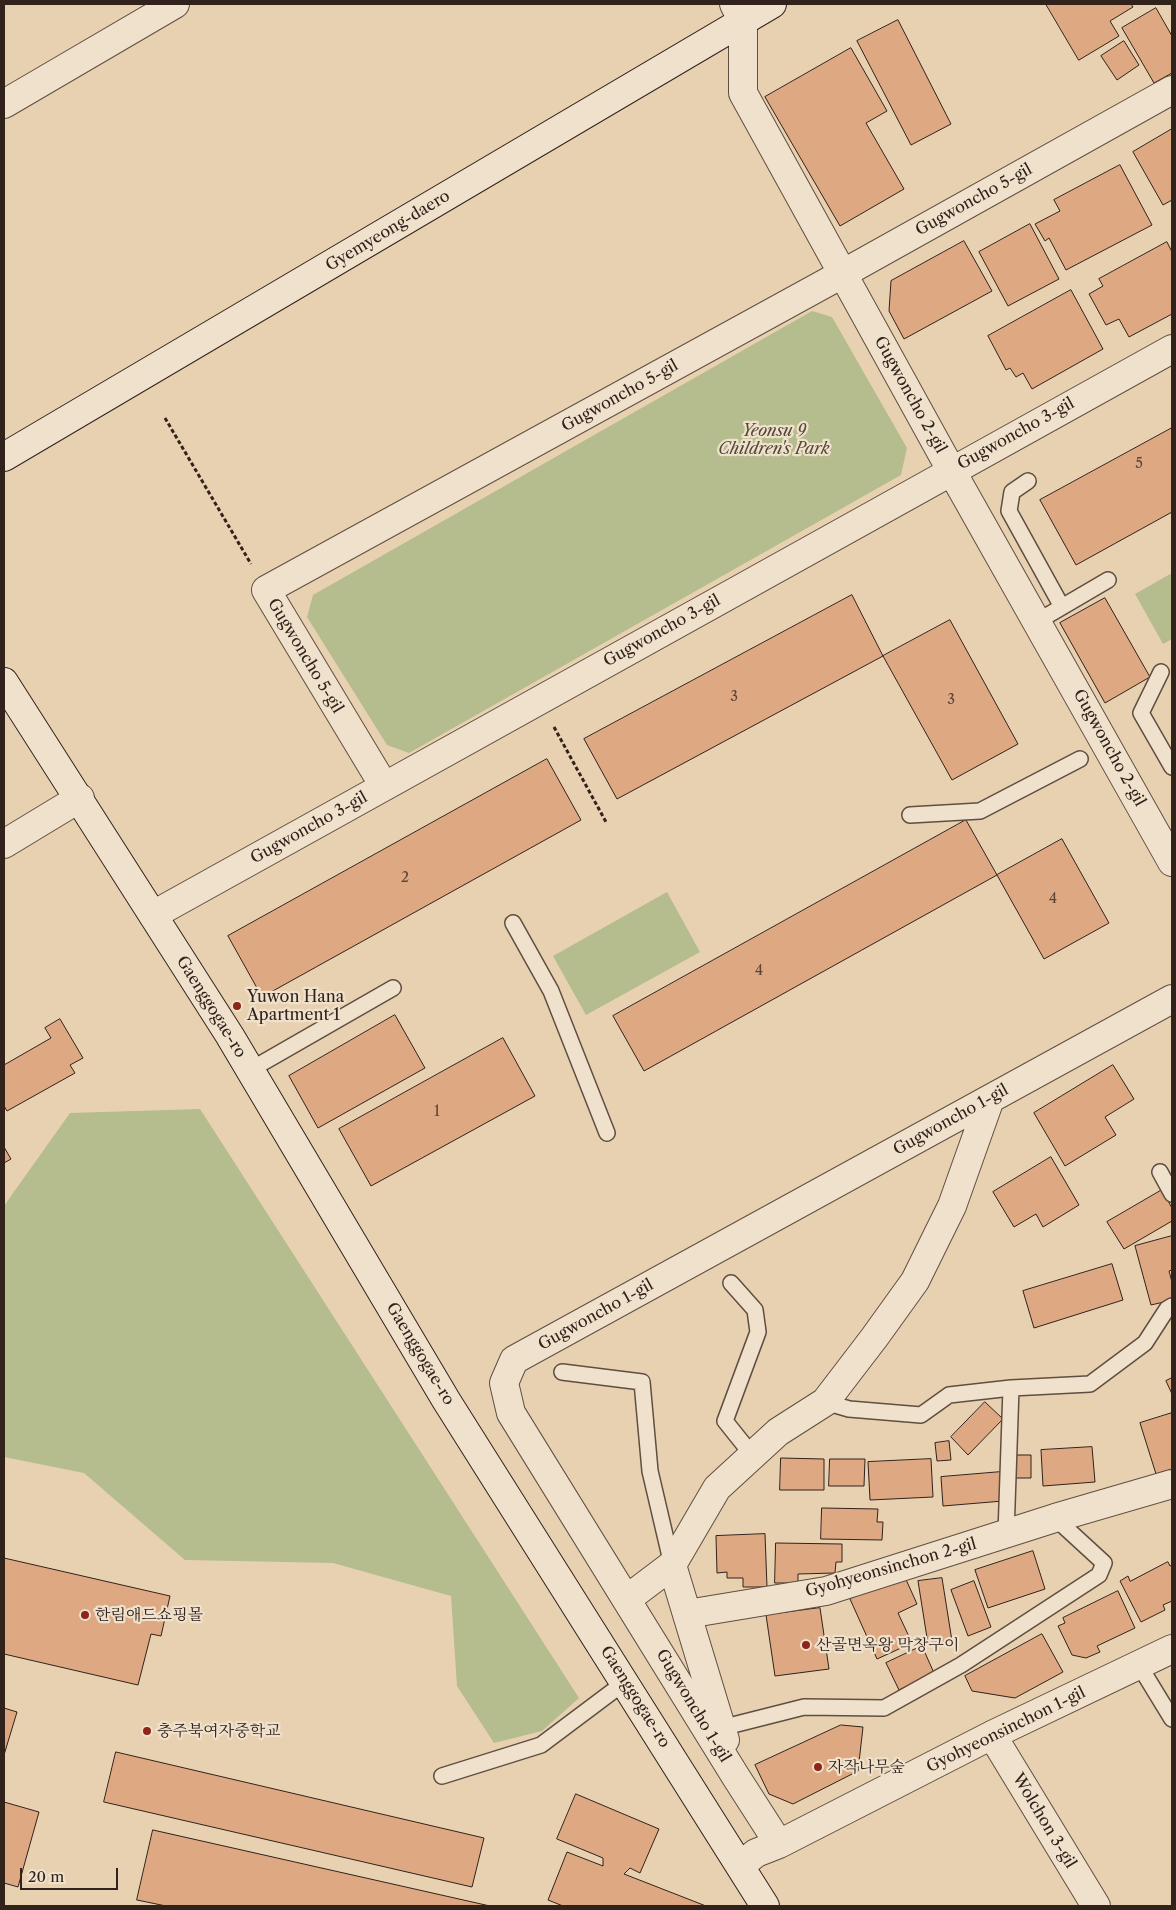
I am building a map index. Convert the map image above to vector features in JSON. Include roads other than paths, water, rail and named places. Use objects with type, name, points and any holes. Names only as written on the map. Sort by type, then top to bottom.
[{"type":"street","points":[[4,104],[175,4]]},
{"type":"street","name":"Gyemyeong-daero","points":[[4,457],[738,13],[772,4]]},
{"type":"street","name":"Gugwoncho 2-gil","points":[[738,13],[743,93],[951,470],[1038,621],[1172,862]]},
{"type":"street","name":"Gugwoncho 5-gil","points":[[384,786],[266,590],[844,273],[1172,90]]},
{"type":"street","name":"Gugwoncho 3-gil","points":[[154,915],[951,470],[1172,349]]},
{"type":"street","name":"Gaenggogae-ro","points":[[4,682],[154,915],[250,1070],[446,1400],[741,1865],[765,1906]]},
{"type":"street","points":[[4,844],[80,798]]},
{"type":"street","name":"Gugwoncho 1-gil","points":[[779,1844],[511,1413],[504,1383],[514,1360],[1172,999]]},
{"type":"street","points":[[627,1599],[672,1565],[717,1488],[778,1432],[825,1402],[874,1338],[915,1281],[952,1206],[990,1099]]},
{"type":"street","name":"Gyohyeonsinchon 2-gil","points":[[686,1614],[826,1591],[1055,1518],[1172,1484]]},
{"type":"street","points":[[672,1565],[736,1777]]},
{"type":"street","name":"Gyohyeonsinchon 1-gil","points":[[741,1865],[756,1853],[779,1844],[992,1736],[1172,1649]]},
{"type":"street","name":"Wolchon 3-gil","points":[[992,1736],[1096,1906]]},
{"type":"lane","points":[[1028,481],[1012,492],[1009,511],[1062,607]]},
{"type":"lane","points":[[1038,621],[1108,580]]},
{"type":"lane","points":[[1161,672],[1141,713],[1172,767]]},
{"type":"lane","points":[[910,815],[980,811],[1080,759]]},
{"type":"lane","points":[[513,923],[551,991],[607,1133]]},
{"type":"lane","points":[[250,1070],[394,988]]},
{"type":"lane","points":[[1160,1172],[1172,1194]]},
{"type":"lane","points":[[731,1283],[755,1310],[758,1332],[725,1420],[753,1456]]},
{"type":"lane","points":[[825,1402],[848,1409],[921,1415],[949,1395],[1011,1388],[1090,1384],[1145,1343],[1167,1309],[1172,1306]]},
{"type":"lane","points":[[562,1372],[642,1382],[650,1471],[672,1565]]},
{"type":"lane","points":[[1006,1534],[1011,1388]]},
{"type":"lane","points":[[721,1728],[804,1708],[884,1708],[961,1665],[1099,1574],[1104,1563],[1055,1518]]},
{"type":"lane","points":[[1139,1665],[1172,1719]]},
{"type":"lane","points":[[442,1776],[541,1745],[625,1682]]},
{"type":"place","name":"Yuwon Hana Apartment 1","points":[[237,1006]]},
{"type":"place","name":"한림애드쇼핑몰","points":[[85,1615]]},
{"type":"place","name":"산골면옥왕 막창구이","points":[[806,1645]]},
{"type":"place","name":"충주북여자중학교","points":[[147,1731]]},
{"type":"place","name":"자작나무숲","points":[[818,1767]]},
{"type":"park label","name":"Yeonsu 9 Children's Park","points":[[774,440]]}]
